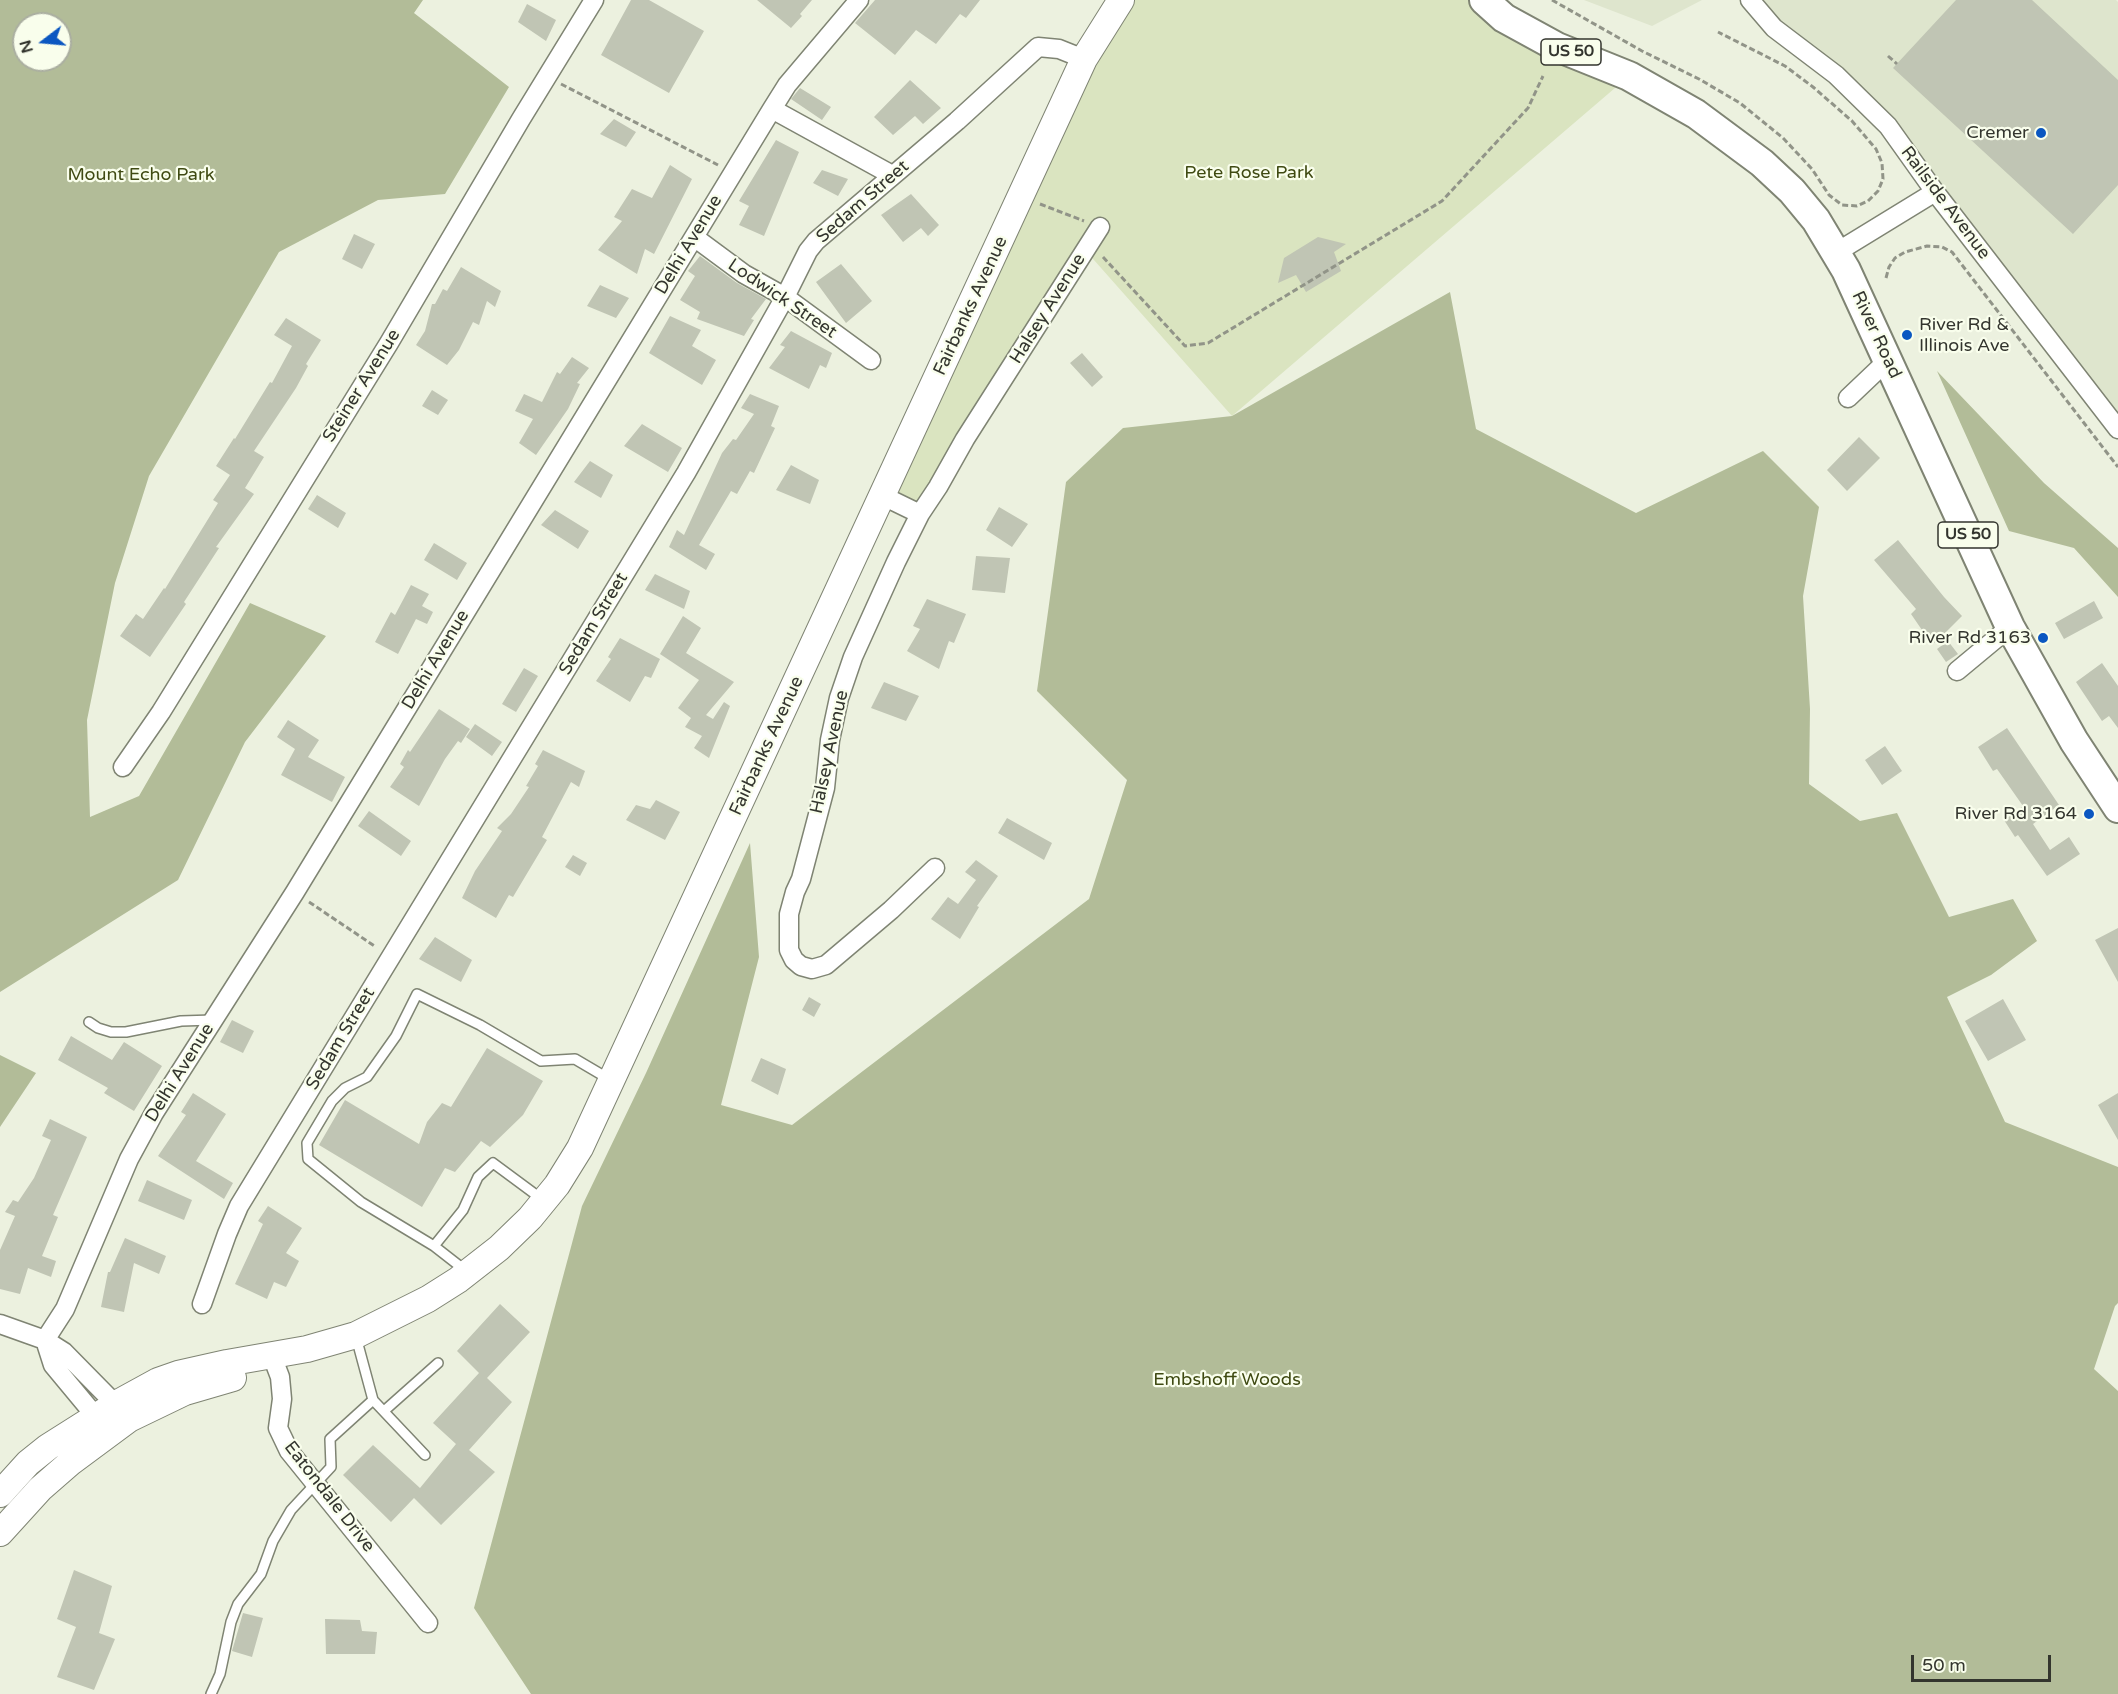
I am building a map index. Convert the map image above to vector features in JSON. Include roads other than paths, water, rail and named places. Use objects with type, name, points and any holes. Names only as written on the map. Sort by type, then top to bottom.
[{"type":"main road","name":"River Road","points":[[1484,0],[1504,18],[1557,47],[1629,76],[1696,114],[1762,163],[1792,191],[1816,220],[1837,252],[2010,627],[2074,741],[2118,808]]},
{"type":"street","name":"Steiner Avenue","points":[[123,767],[161,712],[382,353],[594,0]]},
{"type":"street","name":"Delhi Avenue","points":[[45,1340],[65,1309],[129,1160],[154,1113],[295,892],[787,85],[860,0]]},
{"type":"street","name":"Fairbanks Avenue","points":[[113,1418],[158,1381],[178,1374],[272,1356],[356,1335],[428,1299],[499,1248],[530,1218],[557,1185],[580,1148],[1084,59],[1121,0]]},
{"type":"street","name":"Railside Avenue","points":[[1750,0],[1774,28],[1836,75],[1888,126],[1935,192],[2118,429]]},
{"type":"street","name":"Sedam Street","points":[[202,1304],[239,1206],[686,473],[785,297],[808,251],[816,241],[957,121],[1038,47],[1059,49],[1084,59]]},
{"type":"street","points":[[772,109],[892,175]]},
{"type":"street","points":[[1837,252],[1935,192]]},
{"type":"street","name":"Halsey Avenue","points":[[935,868],[891,910],[830,962],[817,969],[812,969],[801,966],[794,960],[789,950],[789,914],[801,879],[825,788],[830,740],[839,698],[853,657],[920,514],[1100,227]]},
{"type":"street","name":"Lodwick Street","points":[[694,237],[744,274],[785,297],[871,360]]},
{"type":"street","points":[[1848,398],[1888,360]]},
{"type":"street","points":[[883,496],[920,514]]},
{"type":"street","points":[[1956,671],[2010,627]]},
{"type":"street","points":[[0,1324],[45,1340],[64,1352],[113,1418]]},
{"type":"street","name":"Eatondale Drive","points":[[272,1356],[280,1377],[282,1399],[278,1428],[289,1452],[428,1623]]},
{"type":"street","points":[[0,1494],[28,1463],[48,1447],[113,1418]]},
{"type":"street","points":[[0,1533],[40,1488],[113,1418]]},
{"type":"lane","points":[[468,1272],[434,1246],[361,1202],[308,1159],[307,1143],[332,1101],[345,1089],[367,1077],[396,1036],[417,994],[480,1025],[541,1060],[575,1059],[611,1081]]},
{"type":"lane","points":[[90,1022],[98,1028],[111,1032],[126,1032],[180,1021],[213,1020]]},
{"type":"lane","points":[[434,1246],[463,1210],[478,1177],[493,1163],[544,1201]]},
{"type":"lane","points":[[356,1335],[372,1400],[425,1455]]},
{"type":"lane","points":[[384,1412],[438,1363]]},
{"type":"lane","points":[[211,1694],[220,1674],[231,1622],[238,1604],[261,1574],[273,1541],[291,1510],[331,1467],[330,1439],[372,1400]]},
{"type":"place","name":"Cremer","points":[[2041,133]]},
{"type":"place","name":"River Rd & Illinois Ave","points":[[1907,335]]},
{"type":"place","name":"River Rd 3163","points":[[2043,638]]},
{"type":"place","name":"River Rd 3164","points":[[2089,814]]},
{"type":"park label","name":"Pete Rose Park","points":[[1249,173]]},
{"type":"park label","name":"Mount Echo Park","points":[[141,175]]},
{"type":"park label","name":"Embshoff Woods","points":[[1227,1380]]}]
